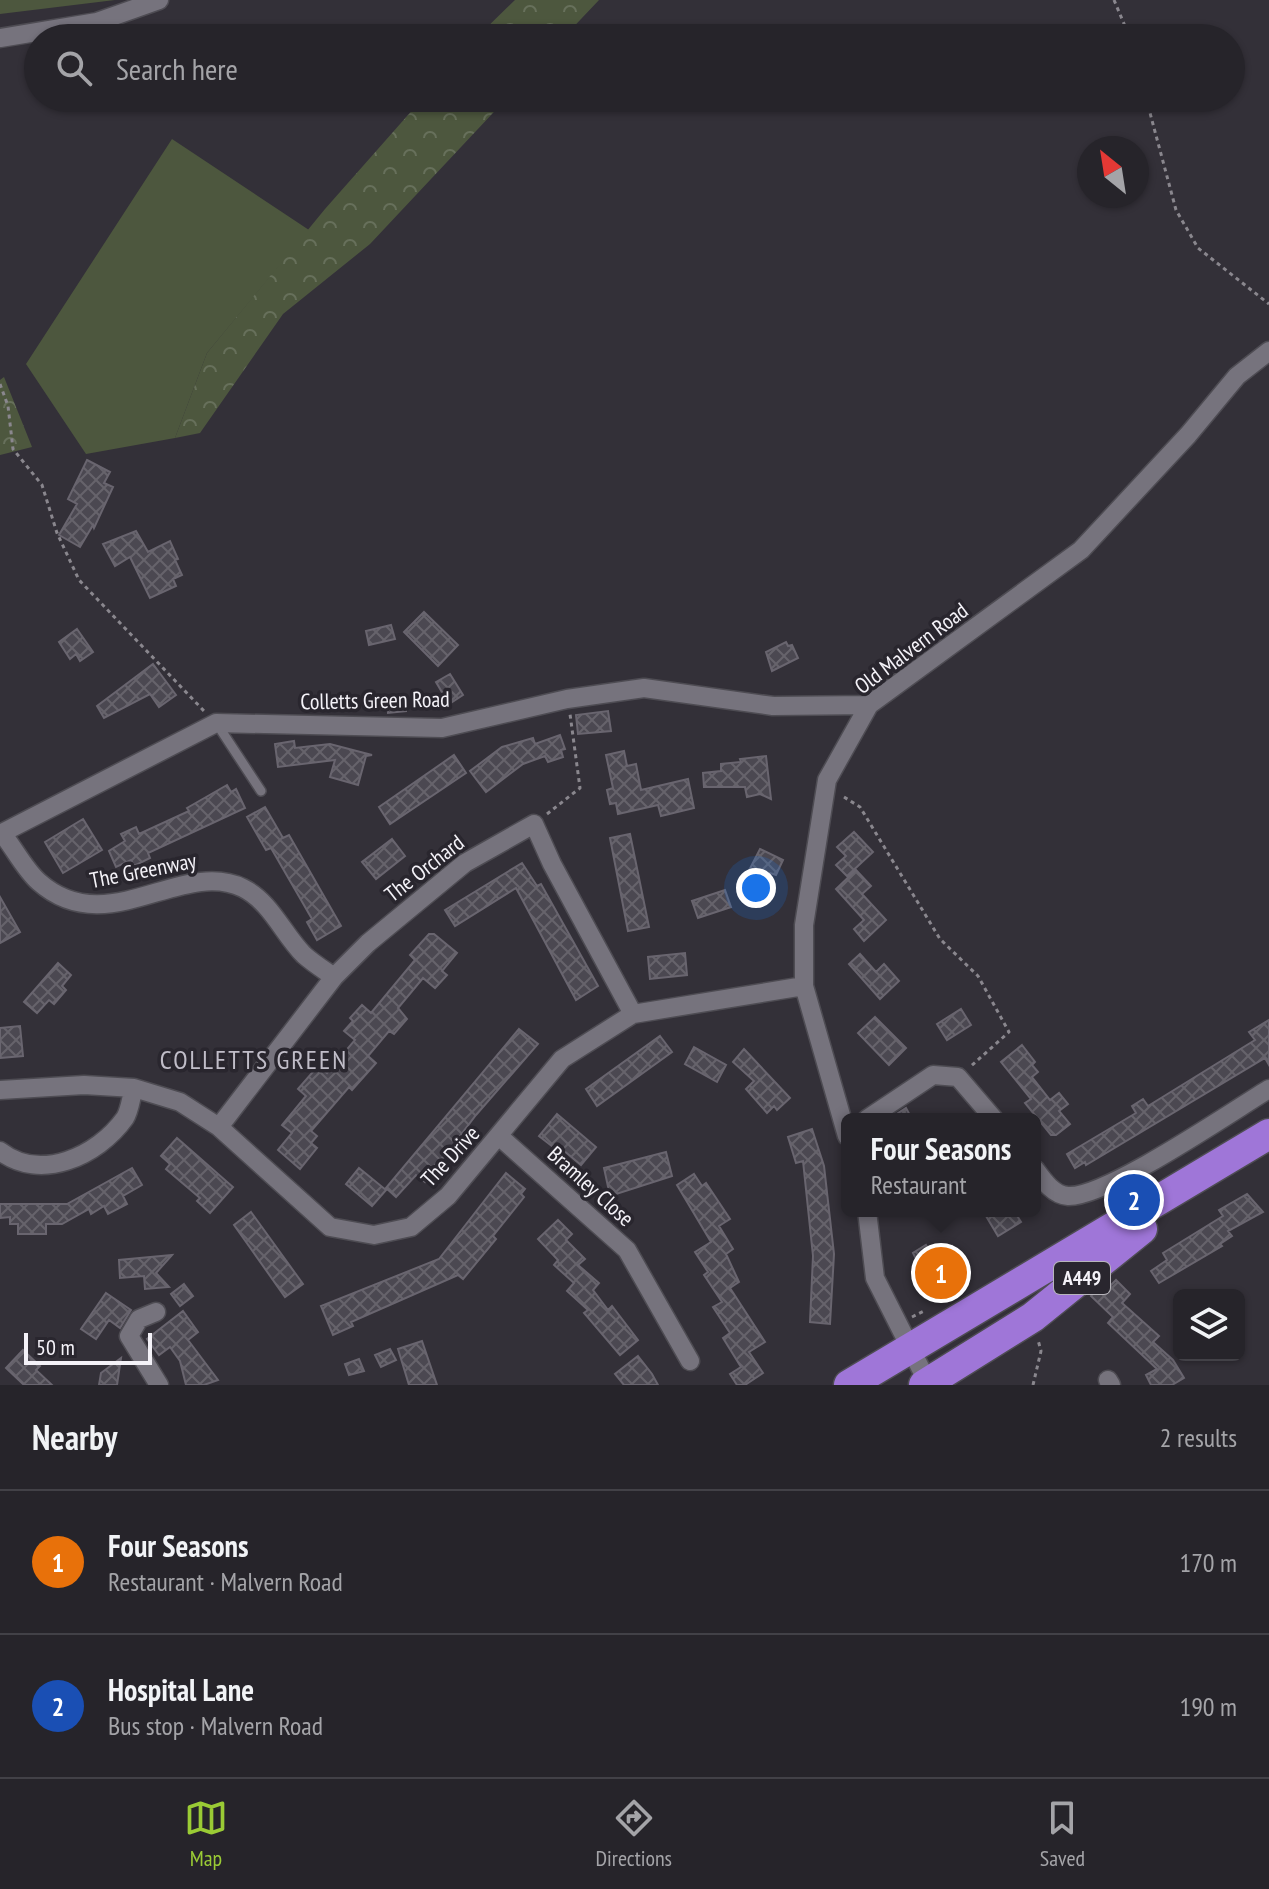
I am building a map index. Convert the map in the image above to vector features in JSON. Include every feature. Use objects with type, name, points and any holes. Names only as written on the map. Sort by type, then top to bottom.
[{"type":"highway","name":"A449","points":[[849,1385],[1269,1134]]},
{"type":"highway","name":"A449","points":[[927,1384],[1033,1317],[1231,1158]]},
{"type":"street","points":[[85,24],[159,0]]},
{"type":"street","points":[[0,38],[24,34]]},
{"type":"street","name":"Old Malvern Road","points":[[841,1113],[804,986],[804,925],[827,780],[869,705],[1081,550],[1188,435],[1237,376],[1269,351]]},
{"type":"street","name":"Colletts Green Road","points":[[1,833],[216,723],[442,728],[567,699],[644,688],[773,706],[869,705]]},
{"type":"street","points":[[534,824],[633,1014]]},
{"type":"street","name":"The Orchard","points":[[219,1127],[334,977],[368,943],[465,863],[534,824]]},
{"type":"street","name":"The Greenway","points":[[1,833],[39,882],[84,906],[145,897],[208,880],[243,888],[271,910],[304,955],[334,977]]},
{"type":"street","name":"The Drive","points":[[0,1090],[84,1085],[134,1088],[180,1102],[219,1127],[330,1227],[374,1235],[411,1227],[448,1196],[562,1059],[633,1014],[804,986]]},
{"type":"street","points":[[876,1113],[933,1075],[958,1077],[989,1113]]},
{"type":"street","points":[[0,1151],[17,1164],[51,1166],[88,1151],[127,1115],[134,1088]]},
{"type":"street","points":[[1041,1177],[1049,1187],[1067,1196],[1099,1188],[1269,1089]]},
{"type":"street","name":"Bramley Close","points":[[500,1137],[627,1250],[690,1361]]},
{"type":"street","points":[[868,1217],[875,1278],[927,1384]]},
{"type":"street","points":[[156,1312],[139,1319],[129,1336],[159,1385]]},
{"type":"lane","points":[[216,723],[261,791]]},
{"type":"path","points":[[1114,0],[1124,24]]},
{"type":"path","points":[[1150,112],[1176,210],[1198,248],[1269,304]]},
{"type":"path","points":[[0,384],[8,406],[13,449],[42,485],[57,533],[79,580],[216,723]]},
{"type":"path","points":[[534,824],[580,788],[567,699]]},
{"type":"path","points":[[827,780],[843,797],[860,807],[940,939],[978,976],[1009,1032],[958,1077]]},
{"type":"path","points":[[1033,1317],[1041,1351],[1033,1385]]},
{"type":"green space","points":[[0,0],[115,0],[0,14]]},
{"type":"green space","points":[[515,0],[599,0],[576,24],[490,24]]},
{"type":"green space","points":[[411,112],[494,112],[370,244],[283,314],[200,433],[175,438],[207,353],[325,209]]},
{"type":"green space","points":[[172,139],[309,230],[207,353],[175,438],[86,454],[26,364]]},
{"type":"green space","points":[[4,377],[32,447],[0,455],[0,380]]},
{"type":"building","points":[[87,460],[110,472],[104,483],[113,487],[94,528],[93,525],[80,547],[59,535],[77,504],[68,499]]},
{"type":"building","points":[[136,531],[148,552],[170,541],[182,575],[173,579],[176,586],[150,598],[130,557],[115,566],[103,544]]},
{"type":"building","points":[[424,612],[458,645],[438,666],[404,632]]},
{"type":"building","points":[[391,625],[395,639],[369,645],[366,631]]},
{"type":"building","points":[[77,629],[93,652],[80,661],[76,654],[70,659],[59,642]]},
{"type":"building","points":[[786,642],[788,646],[792,645],[798,658],[772,671],[766,652]]},
{"type":"building","points":[[153,664],[176,695],[159,707],[150,694],[104,718],[97,706]]},
{"type":"building","points":[[450,674],[463,695],[449,704],[436,682]]},
{"type":"building","points":[[405,698],[406,711],[388,713],[387,700]]},
{"type":"building","points":[[608,711],[611,731],[578,734],[576,715]]},
{"type":"building","points":[[560,735],[565,749],[561,750],[563,757],[548,762],[545,756],[523,764],[486,792],[470,771],[502,747],[533,738],[535,744]]},
{"type":"building","points":[[294,741],[295,748],[330,744],[372,755],[366,756],[358,785],[330,777],[335,760],[278,767],[275,744]]},
{"type":"building","points":[[624,751],[627,766],[636,764],[641,790],[688,779],[694,808],[661,816],[658,805],[618,814],[616,803],[610,804],[607,790],[613,788],[606,755]]},
{"type":"building","points":[[454,755],[466,773],[390,824],[379,807]]},
{"type":"building","points":[[766,756],[771,799],[760,794],[747,797],[745,787],[704,787],[703,773],[721,771],[721,764]]},
{"type":"building","points":[[227,785],[231,792],[236,789],[245,808],[148,853],[150,858],[134,866],[131,860],[116,867],[109,851],[125,841],[121,834],[136,827],[139,834],[189,811],[187,808]]},
{"type":"building","points":[[265,807],[283,838],[289,835],[341,926],[317,940],[307,922],[312,919],[271,848],[266,850],[247,817]]},
{"type":"building","points":[[83,819],[102,850],[63,873],[45,842]]},
{"type":"building","points":[[854,832],[873,852],[847,876],[836,865],[846,856],[837,847]]},
{"type":"building","points":[[630,834],[649,927],[628,931],[610,838]]},
{"type":"building","points":[[392,839],[405,856],[376,879],[362,862]]},
{"type":"building","points":[[760,849],[783,860],[776,875],[770,873],[760,893],[742,884]]},
{"type":"building","points":[[522,863],[537,886],[541,884],[598,986],[576,1000],[516,888],[455,926],[445,910]]},
{"type":"building","points":[[856,870],[871,886],[862,894],[886,920],[864,941],[854,929],[864,920],[836,889]]},
{"type":"building","points":[[725,890],[731,907],[698,918],[692,901]]},
{"type":"building","points":[[0,897],[20,932],[0,943]]},
{"type":"building","points":[[429,934],[434,934],[457,953],[442,971],[447,975],[435,988],[423,978],[398,1008],[407,1019],[394,1034],[389,1031],[368,1056],[376,1063],[352,1090],[349,1087],[311,1131],[317,1136],[311,1143],[317,1148],[300,1169],[278,1150],[292,1133],[282,1125],[306,1096],[298,1089],[318,1066],[327,1073],[355,1040],[344,1031],[353,1021],[350,1018],[362,1005],[371,1013],[415,960],[410,955]]},
{"type":"building","points":[[685,953],[687,975],[650,979],[648,957]]},
{"type":"building","points":[[860,954],[876,972],[884,964],[899,981],[880,999],[849,964]]},
{"type":"building","points":[[58,963],[71,975],[62,986],[66,990],[54,1004],[49,1000],[37,1013],[24,1002]]},
{"type":"building","points":[[961,1009],[971,1025],[947,1040],[937,1024]]},
{"type":"building","points":[[875,1017],[906,1048],[889,1065],[858,1033]]},
{"type":"building","points":[[1269,1020],[1269,1065],[1265,1058],[1086,1165],[1085,1162],[1075,1168],[1067,1154],[1136,1113],[1132,1106],[1143,1099],[1148,1106],[1255,1040],[1249,1032]]},
{"type":"building","points":[[20,1026],[23,1056],[0,1058],[0,1028]]},
{"type":"building","points":[[519,1029],[538,1044],[476,1115],[425,1182],[416,1175],[396,1197],[386,1188]]},
{"type":"building","points":[[660,1036],[672,1052],[597,1106],[586,1089]]},
{"type":"building","points":[[1022,1045],[1035,1062],[1032,1065],[1038,1072],[1032,1077],[1050,1100],[1059,1093],[1068,1104],[1059,1111],[1070,1124],[1056,1135],[1051,1135],[1041,1123],[1041,1113],[1033,1113],[1025,1103],[1031,1099],[1001,1062]]},
{"type":"building","points":[[694,1047],[726,1065],[717,1082],[685,1064]]},
{"type":"building","points":[[744,1049],[790,1098],[777,1110],[774,1106],[767,1113],[746,1089],[754,1081],[733,1062]]},
{"type":"building","points":[[557,1114],[596,1147],[581,1165],[556,1144],[553,1147],[539,1136]]},
{"type":"building","points":[[812,1129],[824,1166],[834,1254],[830,1324],[810,1322],[813,1256],[803,1161],[796,1163],[788,1137]]},
{"type":"building","points":[[177,1138],[233,1187],[210,1213],[197,1201],[200,1198],[166,1169],[170,1164],[161,1156]]},
{"type":"building","points":[[666,1152],[672,1176],[610,1196],[604,1168]]},
{"type":"building","points":[[132,1168],[142,1185],[123,1196],[127,1204],[108,1214],[104,1206],[91,1214],[89,1209],[62,1224],[46,1224],[46,1234],[18,1234],[18,1224],[10,1224],[10,1217],[0,1218],[0,1204],[67,1204]]},
{"type":"building","points":[[359,1168],[386,1190],[372,1206],[346,1184]]},
{"type":"building","points":[[506,1173],[525,1189],[521,1194],[524,1197],[493,1236],[496,1239],[463,1279],[458,1275],[351,1322],[353,1326],[333,1335],[321,1306],[439,1259]]},
{"type":"building","points":[[694,1174],[702,1186],[706,1183],[730,1219],[719,1226],[733,1249],[726,1254],[739,1282],[730,1288],[765,1342],[749,1352],[763,1373],[745,1385],[737,1385],[730,1374],[741,1367],[723,1338],[730,1333],[713,1307],[722,1302],[704,1275],[708,1272],[695,1252],[711,1242],[677,1185]]},
{"type":"building","points":[[1247,1194],[1263,1212],[1228,1231],[1232,1236],[1220,1244],[1222,1246],[1159,1283],[1151,1271],[1167,1260],[1163,1253],[1223,1216],[1219,1210]]},
{"type":"building","points":[[251,1212],[303,1284],[285,1297],[234,1225]]},
{"type":"building","points":[[987,1217],[1018,1217],[1021,1222],[998,1236]]},
{"type":"building","points":[[558,1220],[572,1234],[566,1240],[585,1259],[578,1265],[599,1283],[593,1290],[608,1310],[612,1306],[638,1340],[620,1355],[584,1313],[588,1310],[567,1291],[574,1283],[554,1265],[558,1260],[538,1239]]},
{"type":"building","points":[[926,1245],[934,1258],[952,1246],[961,1260],[927,1282],[913,1253]]},
{"type":"building","points":[[172,1255],[156,1273],[169,1287],[145,1289],[144,1276],[120,1278],[119,1260]]},
{"type":"building","points":[[1116,1280],[1130,1294],[1122,1303],[1159,1336],[1153,1342],[1173,1360],[1184,1378],[1172,1385],[1151,1385],[1146,1375],[1157,1369],[1108,1323],[1113,1317],[1091,1296],[1105,1282],[1110,1286]]},
{"type":"building","points":[[184,1284],[193,1296],[180,1306],[171,1294]]},
{"type":"building","points":[[106,1293],[131,1310],[120,1328],[109,1320],[96,1339],[81,1329]]},
{"type":"building","points":[[183,1311],[198,1332],[188,1340],[218,1380],[204,1385],[186,1385],[180,1361],[170,1347],[159,1355],[147,1339]]},
{"type":"building","points":[[422,1341],[437,1385],[409,1385],[398,1349]]},
{"type":"building","points":[[390,1349],[396,1360],[381,1367],[375,1355]]},
{"type":"building","points":[[23,1350],[40,1366],[36,1370],[52,1385],[24,1385],[6,1368]]},
{"type":"building","points":[[638,1356],[658,1385],[624,1385],[615,1374]]},
{"type":"building","points":[[121,1358],[117,1385],[99,1385],[101,1373]]},
{"type":"building","points":[[359,1359],[364,1371],[349,1375],[345,1364]]},
{"type":"place","name":"Hospital Lane","points":[[1134,1200]]},
{"type":"place","name":"Four Seasons","points":[[941,1273]]},
{"type":"district","name":"COLLETTS GREEN","points":[[254,1060]]}]
